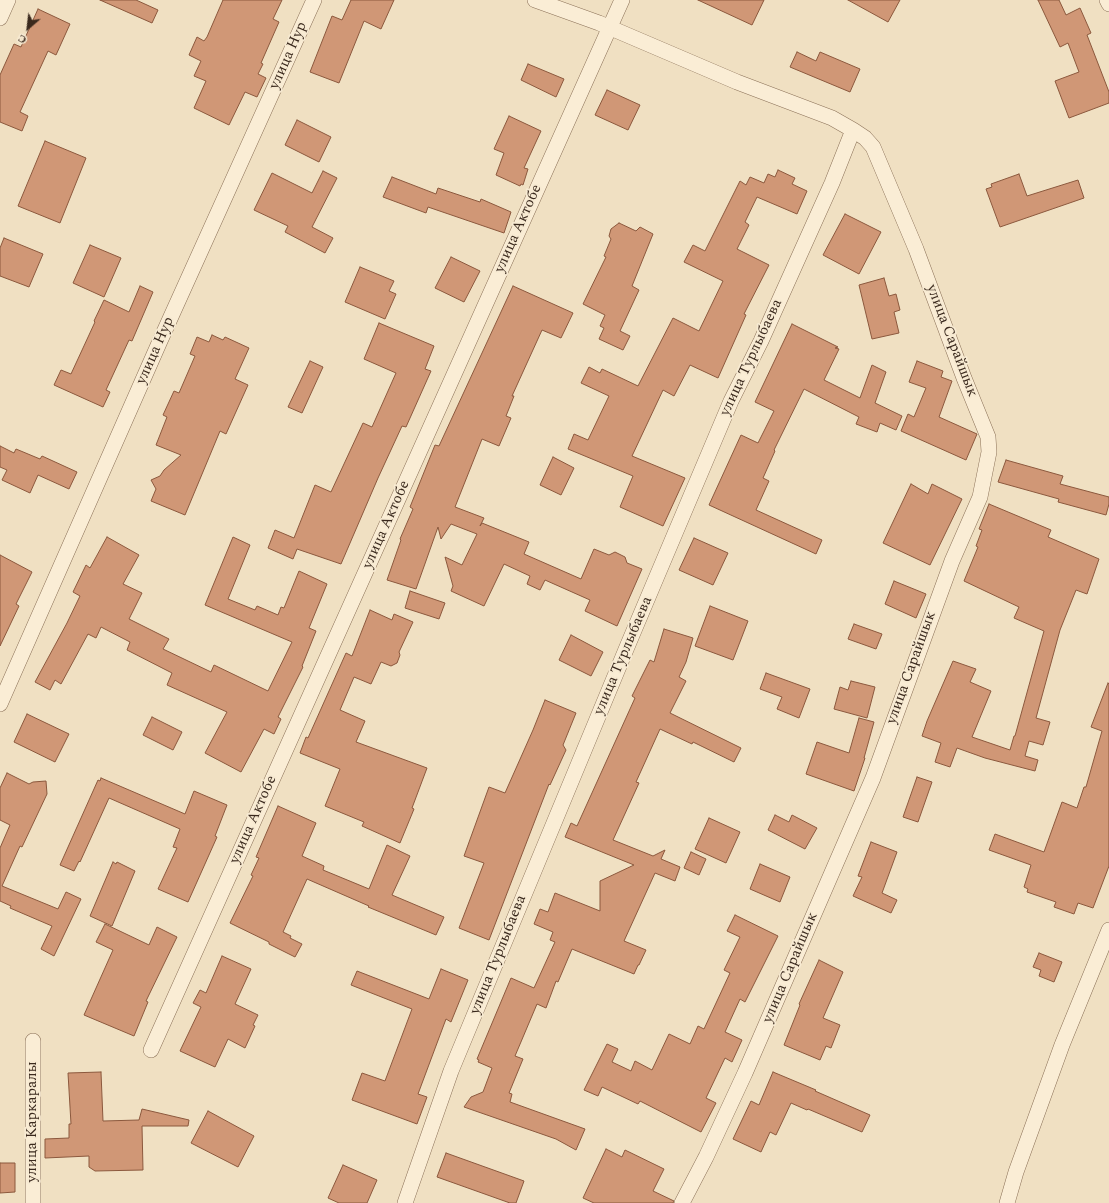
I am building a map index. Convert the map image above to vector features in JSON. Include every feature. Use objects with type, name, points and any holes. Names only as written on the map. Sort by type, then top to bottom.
[{"type":"street","points":[[0,18],[8,0]]},
{"type":"street","name":"улица Нур","points":[[0,704],[160,341],[314,0]]},
{"type":"street","name":"улица Сарайшык","points":[[535,0],[610,28],[737,82],[832,118],[865,138],[873,147],[916,249],[964,378],[988,437],[989,452],[980,497],[952,561],[873,778],[745,1073],[706,1157],[682,1203]]},
{"type":"street","name":"улица Актобе","points":[[151,1050],[622,0]]},
{"type":"street","points":[[1107,0],[1109,4]]},
{"type":"street","name":"улица Турлыбаева","points":[[405,1203],[451,1071],[627,648],[731,401],[764,334],[829,191],[853,130]]},
{"type":"street","points":[[1007,1203],[1016,1172],[1062,1045],[1109,930]]},
{"type":"street","name":"улица Каркаралы","points":[[33,1203],[34,1041]]},
{"type":"building","points":[[100,0],[136,0],[158,10],[152,23]]},
{"type":"building","points":[[223,0],[282,0],[273,19],[279,22],[261,63],[263,64],[258,74],[266,78],[257,97],[245,92],[229,125],[194,108],[206,81],[194,76],[201,61],[189,55],[197,37],[204,41],[207,37]]},
{"type":"building","points":[[351,0],[394,0],[381,29],[364,21],[339,83],[310,72],[332,16],[342,20]]},
{"type":"building","points":[[698,0],[764,0],[752,25]]},
{"type":"building","points":[[848,0],[900,0],[888,22]]},
{"type":"building","points":[[1038,0],[1059,0],[1066,15],[1080,8],[1091,33],[1087,35],[1109,92],[1109,103],[1069,118],[1055,81],[1079,72],[1068,43],[1060,47]]},
{"type":"building","points":[[38,9],[70,24],[56,55],[48,51],[20,112],[28,116],[22,131],[0,122],[0,75],[14,44],[21,47]]},
{"type":"building","points":[[797,52],[816,61],[820,52],[860,69],[850,92],[790,67]]},
{"type":"building","points":[[528,64],[564,79],[556,97],[521,80]]},
{"type":"building","points":[[607,90],[640,105],[628,130],[595,115]]},
{"type":"building","points":[[509,116],[541,131],[524,168],[528,169],[523,185],[521,184],[520,186],[496,175],[504,153],[494,149]]},
{"type":"building","points":[[297,120],[331,137],[319,162],[285,145]]},
{"type":"building","points":[[45,141],[86,158],[60,223],[18,206]]},
{"type":"building","points":[[778,170],[795,178],[792,184],[807,191],[797,214],[757,197],[745,222],[749,225],[737,249],[769,265],[744,314],[746,315],[718,378],[690,365],[674,396],[663,390],[632,456],[685,478],[663,526],[620,507],[633,476],[568,449],[574,434],[588,440],[609,396],[581,383],[589,367],[600,373],[602,369],[638,386],[673,318],[699,331],[723,281],[684,262],[693,245],[705,251],[740,181],[746,185],[750,177],[764,183],[768,174],[775,177]]},
{"type":"building","points":[[323,171],[337,178],[312,227],[333,238],[325,253],[285,232],[288,226],[254,210],[272,173],[312,193]]},
{"type":"building","points":[[1019,174],[1027,196],[1078,180],[1084,198],[1000,227],[986,189],[992,187],[991,184]]},
{"type":"building","points":[[392,177],[436,194],[438,188],[480,202],[481,199],[511,212],[504,233],[428,207],[426,213],[383,197]]},
{"type":"building","points":[[845,214],[881,232],[859,274],[823,255]]},
{"type":"building","points":[[619,223],[636,231],[640,227],[653,234],[632,286],[639,290],[620,331],[630,336],[623,350],[599,339],[604,328],[600,326],[605,315],[583,304],[606,257],[604,256],[611,239],[609,236],[611,229]]},
{"type":"building","points":[[4,238],[43,254],[29,287],[0,276],[0,248]]},
{"type":"building","points":[[90,245],[121,258],[104,297],[73,283]]},
{"type":"building","points":[[451,257],[480,271],[464,302],[435,288]]},
{"type":"building","points":[[360,267],[394,281],[389,291],[396,294],[385,319],[345,302]]},
{"type":"building","points":[[884,278],[889,296],[896,294],[900,310],[894,312],[899,333],[872,339],[859,285]]},
{"type":"building","points":[[140,286],[153,292],[132,341],[129,340],[106,390],[110,392],[103,407],[54,385],[61,370],[71,374],[104,300],[129,312]]},
{"type":"building","points":[[513,286],[573,313],[561,338],[542,330],[512,396],[514,396],[506,416],[511,418],[499,446],[482,439],[455,507],[484,518],[480,526],[482,523],[529,542],[524,554],[581,579],[594,549],[609,555],[615,552],[625,557],[627,563],[642,569],[617,626],[585,611],[590,600],[545,580],[540,590],[527,584],[530,576],[504,564],[484,606],[451,591],[453,586],[445,557],[462,565],[477,534],[451,524],[441,539],[438,527],[416,589],[387,580],[401,540],[400,539],[413,509],[410,507],[435,445],[439,446]]},
{"type":"building","points":[[379,323],[434,346],[425,369],[431,371],[406,427],[402,426],[341,564],[297,549],[293,559],[268,548],[275,530],[294,538],[315,485],[331,492],[363,423],[372,427],[396,373],[364,359]]},
{"type":"building","points":[[792,324],[838,347],[835,348],[839,349],[824,380],[860,398],[872,365],[886,372],[875,403],[902,416],[896,430],[880,423],[877,432],[856,424],[859,417],[804,389],[774,450],[775,451],[763,478],[769,481],[756,510],[822,540],[816,554],[709,505],[741,435],[758,443],[774,411],[755,402]]},
{"type":"building","points":[[212,335],[223,340],[225,337],[249,348],[235,379],[248,385],[226,434],[220,431],[185,515],[151,501],[156,489],[151,480],[160,476],[164,470],[181,455],[156,445],[167,417],[163,415],[174,391],[179,393],[195,356],[190,354],[197,337],[209,342]]},
{"type":"building","points":[[310,361],[323,367],[302,413],[288,407]]},
{"type":"building","points":[[917,361],[943,371],[941,377],[952,381],[939,417],[977,434],[966,460],[901,431],[908,414],[914,417],[926,388],[909,382]]},
{"type":"building","points":[[0,446],[14,453],[16,449],[40,459],[42,456],[77,472],[69,489],[38,475],[30,493],[2,480],[7,470],[0,467]]},
{"type":"building","points":[[553,457],[574,468],[561,495],[540,485]]},
{"type":"building","points":[[1006,460],[1063,476],[1060,484],[1109,497],[1106,515],[1058,502],[1059,499],[998,482]]},
{"type":"building","points":[[911,484],[928,494],[932,484],[962,499],[930,565],[883,543]]},
{"type":"building","points":[[989,504],[1051,530],[1048,537],[1099,559],[1087,594],[1076,590],[1060,630],[1036,718],[1050,722],[1043,745],[1029,741],[1025,756],[1038,760],[1035,771],[985,758],[957,748],[950,767],[935,762],[941,743],[922,736],[953,661],[976,669],[970,682],[991,691],[972,737],[1010,750],[1015,736],[1044,631],[1014,618],[1019,607],[964,581],[978,547],[976,546],[982,530],[979,529]]},
{"type":"building","points":[[107,537],[139,555],[123,584],[142,593],[129,619],[169,639],[163,649],[211,672],[214,665],[268,691],[292,642],[205,605],[233,537],[250,545],[228,599],[255,610],[257,606],[278,615],[281,607],[284,608],[299,571],[327,584],[309,628],[316,631],[302,666],[303,667],[278,717],[281,719],[274,734],[264,729],[241,772],[205,753],[227,712],[167,685],[172,673],[127,650],[130,642],[101,627],[96,638],[88,634],[61,684],[55,680],[50,690],[35,682],[80,596],[73,592],[86,565],[90,568]]},
{"type":"building","points":[[694,538],[728,553],[713,585],[679,570]]},
{"type":"building","points":[[0,555],[32,572],[16,604],[19,606],[0,646]]},
{"type":"building","points":[[894,581],[926,594],[916,618],[885,604]]},
{"type":"building","points":[[410,591],[445,603],[439,619],[405,608]]},
{"type":"building","points":[[710,606],[748,621],[733,660],[695,646]]},
{"type":"building","points":[[370,610],[392,620],[394,614],[413,622],[399,652],[400,655],[397,663],[391,666],[381,662],[371,684],[354,677],[340,710],[365,721],[356,742],[427,768],[412,808],[414,809],[400,843],[362,826],[364,822],[325,806],[340,769],[300,753],[306,737],[308,738],[346,653],[352,656]]},
{"type":"building","points":[[854,624],[882,634],[876,649],[848,639]]},
{"type":"building","points":[[664,629],[693,638],[686,662],[679,677],[686,681],[670,713],[741,748],[734,762],[693,742],[692,744],[660,729],[636,782],[639,783],[613,840],[653,856],[665,850],[661,859],[680,867],[675,881],[655,873],[624,941],[646,950],[634,974],[572,949],[558,982],[556,981],[546,1008],[537,1004],[515,1056],[523,1059],[509,1093],[512,1094],[510,1102],[585,1129],[576,1150],[556,1139],[464,1107],[471,1097],[483,1092],[492,1068],[478,1062],[479,1060],[477,1059],[511,978],[534,988],[555,942],[550,940],[553,932],[534,924],[540,909],[548,912],[555,893],[600,911],[600,881],[634,865],[565,837],[571,823],[577,826],[635,698],[632,696],[650,660],[654,662]]},
{"type":"building","points":[[571,635],[603,652],[591,676],[559,660]]},
{"type":"building","points":[[766,673],[810,689],[799,718],[777,709],[782,697],[760,689]]},
{"type":"building","points":[[851,681],[875,687],[867,718],[834,709],[840,687],[848,690]]},
{"type":"building","points":[[1108,683],[1109,866],[1093,908],[1078,903],[1074,914],[1054,907],[1056,902],[1027,892],[1028,889],[1024,887],[1031,865],[989,850],[995,834],[1044,852],[1062,802],[1077,808],[1084,787],[1086,787],[1102,731],[1091,727]]},
{"type":"building","points":[[545,700],[576,713],[563,745],[566,750],[550,785],[549,784],[489,940],[459,928],[484,863],[464,856],[489,787],[505,793]]},
{"type":"building","points":[[27,714],[69,734],[55,762],[14,742]]},
{"type":"building","points":[[152,717],[182,732],[173,750],[143,735]]},
{"type":"building","points":[[859,718],[874,722],[865,758],[854,791],[806,774],[817,742],[849,753]]},
{"type":"building","points":[[7,773],[29,784],[33,782],[46,781],[47,794],[22,847],[20,846],[2,886],[58,909],[66,892],[81,899],[54,956],[41,949],[52,926],[10,908],[11,906],[0,901],[0,848],[10,825],[0,820],[0,788]]},
{"type":"building","points":[[917,777],[932,782],[918,822],[903,817]]},
{"type":"building","points":[[101,778],[185,814],[194,791],[227,805],[215,836],[217,837],[188,902],[158,889],[177,848],[173,847],[180,829],[109,798],[80,862],[79,861],[74,871],[60,865],[98,780],[100,781]]},
{"type":"building","points":[[278,806],[316,823],[302,856],[324,866],[323,870],[369,889],[387,845],[410,856],[392,895],[444,917],[436,935],[368,907],[369,906],[307,879],[283,932],[291,936],[290,938],[302,944],[295,957],[269,944],[269,942],[230,923],[253,876],[251,875],[259,858],[256,857]]},
{"type":"building","points":[[775,815],[789,822],[792,815],[817,828],[805,849],[768,830]]},
{"type":"building","points":[[709,818],[740,832],[726,863],[695,849]]},
{"type":"building","points":[[871,842],[897,852],[882,893],[897,900],[891,913],[853,896],[862,877],[858,876]]},
{"type":"building","points":[[691,852],[706,859],[699,875],[684,868]]},
{"type":"building","points":[[113,862],[116,864],[117,862],[135,871],[112,926],[90,916]]},
{"type":"building","points":[[760,864],[790,877],[780,902],[750,889]]},
{"type":"building","points":[[735,915],[778,936],[745,1002],[740,999],[725,1032],[742,1040],[732,1062],[725,1058],[706,1098],[716,1103],[701,1132],[640,1101],[638,1104],[602,1087],[598,1096],[584,1090],[607,1044],[618,1049],[612,1062],[631,1071],[635,1061],[652,1070],[669,1034],[690,1044],[698,1026],[704,1029],[730,973],[724,970],[740,937],[727,931]]},
{"type":"building","points":[[105,924],[149,945],[157,927],[177,937],[146,1001],[148,1002],[134,1036],[84,1015],[113,950],[96,942]]},
{"type":"building","points":[[1039,953],[1062,962],[1054,982],[1039,976],[1041,970],[1033,967]]},
{"type":"building","points":[[222,956],[251,969],[235,1004],[258,1015],[253,1025],[255,1026],[245,1048],[228,1039],[215,1067],[180,1051],[201,1007],[193,1003],[200,990],[206,993]]},
{"type":"building","points":[[819,960],[843,972],[823,1018],[840,1025],[831,1048],[826,1046],[820,1060],[784,1045],[800,1005],[799,1004]]},
{"type":"building","points":[[441,969],[468,980],[451,1022],[446,1019],[418,1094],[427,1097],[417,1124],[352,1100],[362,1073],[385,1081],[412,1009],[351,985],[357,971],[429,999]]},
{"type":"building","points":[[101,1072],[103,1121],[139,1120],[142,1109],[189,1120],[188,1126],[142,1126],[143,1170],[95,1171],[89,1167],[89,1156],[45,1158],[45,1139],[69,1138],[69,1124],[71,1124],[68,1073]]},
{"type":"building","points":[[773,1072],[870,1115],[862,1132],[791,1103],[776,1135],[770,1132],[761,1152],[733,1139],[751,1101],[759,1105]]},
{"type":"building","points":[[208,1111],[254,1136],[238,1167],[191,1143]]},
{"type":"building","points":[[606,1149],[622,1157],[625,1150],[664,1169],[653,1191],[674,1201],[673,1203],[594,1203],[583,1198]]},
{"type":"building","points":[[446,1153],[524,1181],[516,1203],[510,1203],[437,1177]]},
{"type":"building","points":[[0,1163],[15,1163],[15,1192],[0,1193]]},
{"type":"building","points":[[343,1165],[377,1180],[367,1203],[339,1203],[328,1198]]}]
